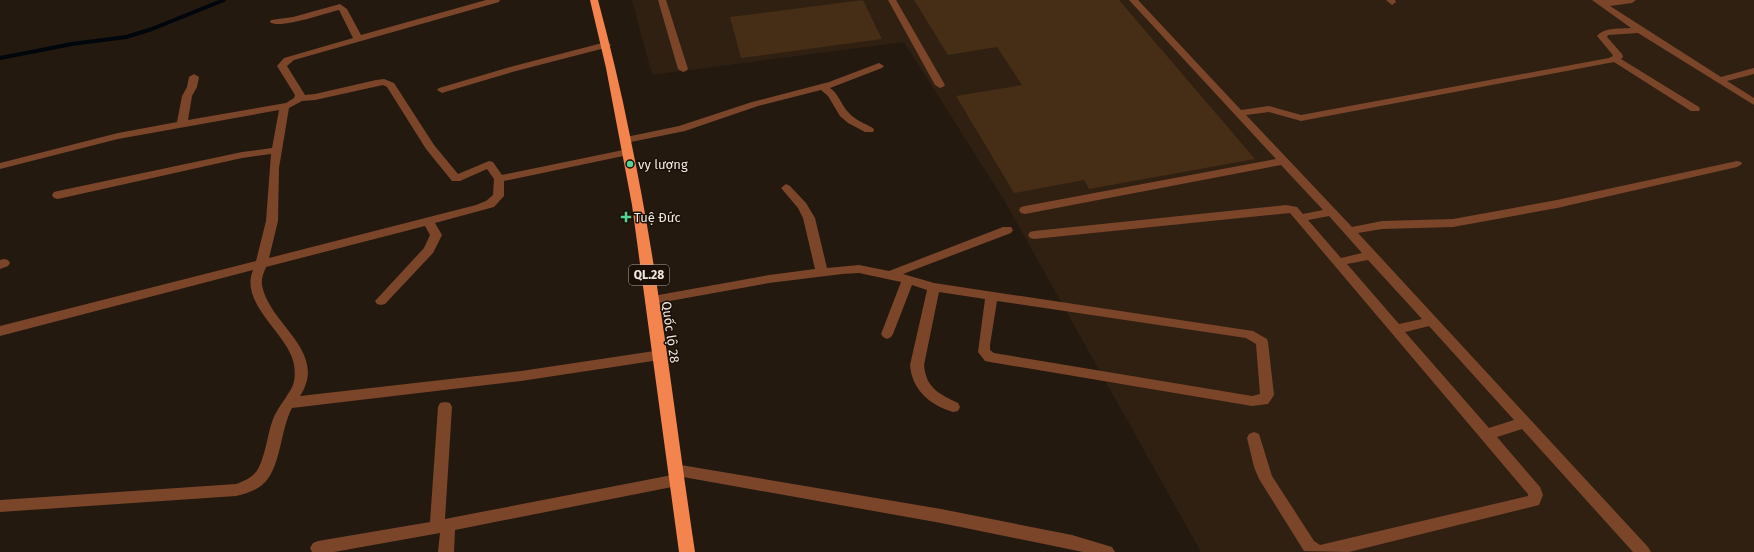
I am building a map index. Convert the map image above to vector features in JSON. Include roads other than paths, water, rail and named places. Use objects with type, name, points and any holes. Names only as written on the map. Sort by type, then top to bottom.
[{"type":"highway","name":"Quốc lộ 28","points":[[594,0],[606,45],[626,140],[653,300],[687,552]]},
{"type":"street","points":[[300,98],[300,92],[282,66],[284,63],[298,55],[496,0]]},
{"type":"street","points":[[662,0],[683,69]]},
{"type":"street","points":[[892,0],[940,85]]},
{"type":"street","points":[[1133,0],[1371,254],[1643,552]]},
{"type":"street","points":[[1599,2],[1632,0]]},
{"type":"street","points":[[1599,2],[1640,30],[1754,102]]},
{"type":"street","points":[[274,22],[293,20],[340,7],[343,9],[358,38]]},
{"type":"street","points":[[1615,59],[1618,57],[1617,52],[1605,41],[1602,36],[1605,33],[1640,30]]},
{"type":"street","points":[[442,90],[513,69],[606,45]]},
{"type":"street","points":[[1238,113],[1269,109],[1301,118],[1615,59],[1695,109]]},
{"type":"street","points":[[626,140],[681,129],[755,104],[823,87],[860,75],[879,66]]},
{"type":"street","points":[[1720,80],[1754,71]]},
{"type":"street","points":[[182,125],[187,96],[192,87],[194,78]]},
{"type":"street","points":[[0,166],[118,136],[284,106],[294,103],[300,98],[315,97],[384,82],[391,85],[430,147],[456,179],[489,164],[499,179],[498,196],[490,204],[0,331]]},
{"type":"street","points":[[823,87],[832,94],[844,114],[852,121],[869,130]]},
{"type":"street","points":[[0,506],[236,490],[257,481],[265,472],[279,420],[288,402],[301,386],[300,360],[292,342],[270,314],[256,287],[256,276],[262,263],[272,221],[275,159],[278,150],[284,106]]},
{"type":"street","points":[[58,195],[242,155],[278,150]]},
{"type":"street","points":[[499,179],[628,152]]},
{"type":"street","points":[[1026,210],[1283,161]]},
{"type":"street","points":[[1349,231],[1382,225],[1453,223],[1557,204],[1737,164]]},
{"type":"street","points":[[786,188],[802,206],[809,218],[822,272]]},
{"type":"street","points":[[1034,235],[1286,209],[1296,212],[1537,492],[1534,500],[1320,552],[1309,546],[1266,479],[1261,467],[1254,438]]},
{"type":"street","points":[[1301,218],[1332,212]]},
{"type":"street","points":[[381,301],[429,250],[436,235],[428,221]]},
{"type":"street","points":[[890,275],[1007,230]]},
{"type":"street","points":[[1339,262],[1371,254]]},
{"type":"street","points":[[653,300],[822,272],[859,269],[890,275],[934,287],[992,295],[1248,334],[1262,342],[1267,395],[1263,400],[1252,401],[990,357],[984,352],[984,345],[992,295]]},
{"type":"street","points":[[887,334],[908,280]]},
{"type":"street","points":[[934,287],[917,365],[917,375],[925,391],[953,407]]},
{"type":"street","points":[[1396,330],[1432,321]]},
{"type":"street","points":[[288,402],[394,392],[586,368],[661,355]]},
{"type":"street","points":[[445,407],[442,526],[446,552]]},
{"type":"street","points":[[1486,434],[1525,424]]},
{"type":"street","points":[[318,548],[442,526],[676,475],[941,516],[1072,542],[1107,552]]},
{"type":"waterway","points":[[0,58],[72,44],[126,37],[152,29],[224,0]]},
{"type":"place","name":"vy lượng","points":[[630,164]]},
{"type":"place","name":"Tuệ Đức","points":[[626,217]]}]
